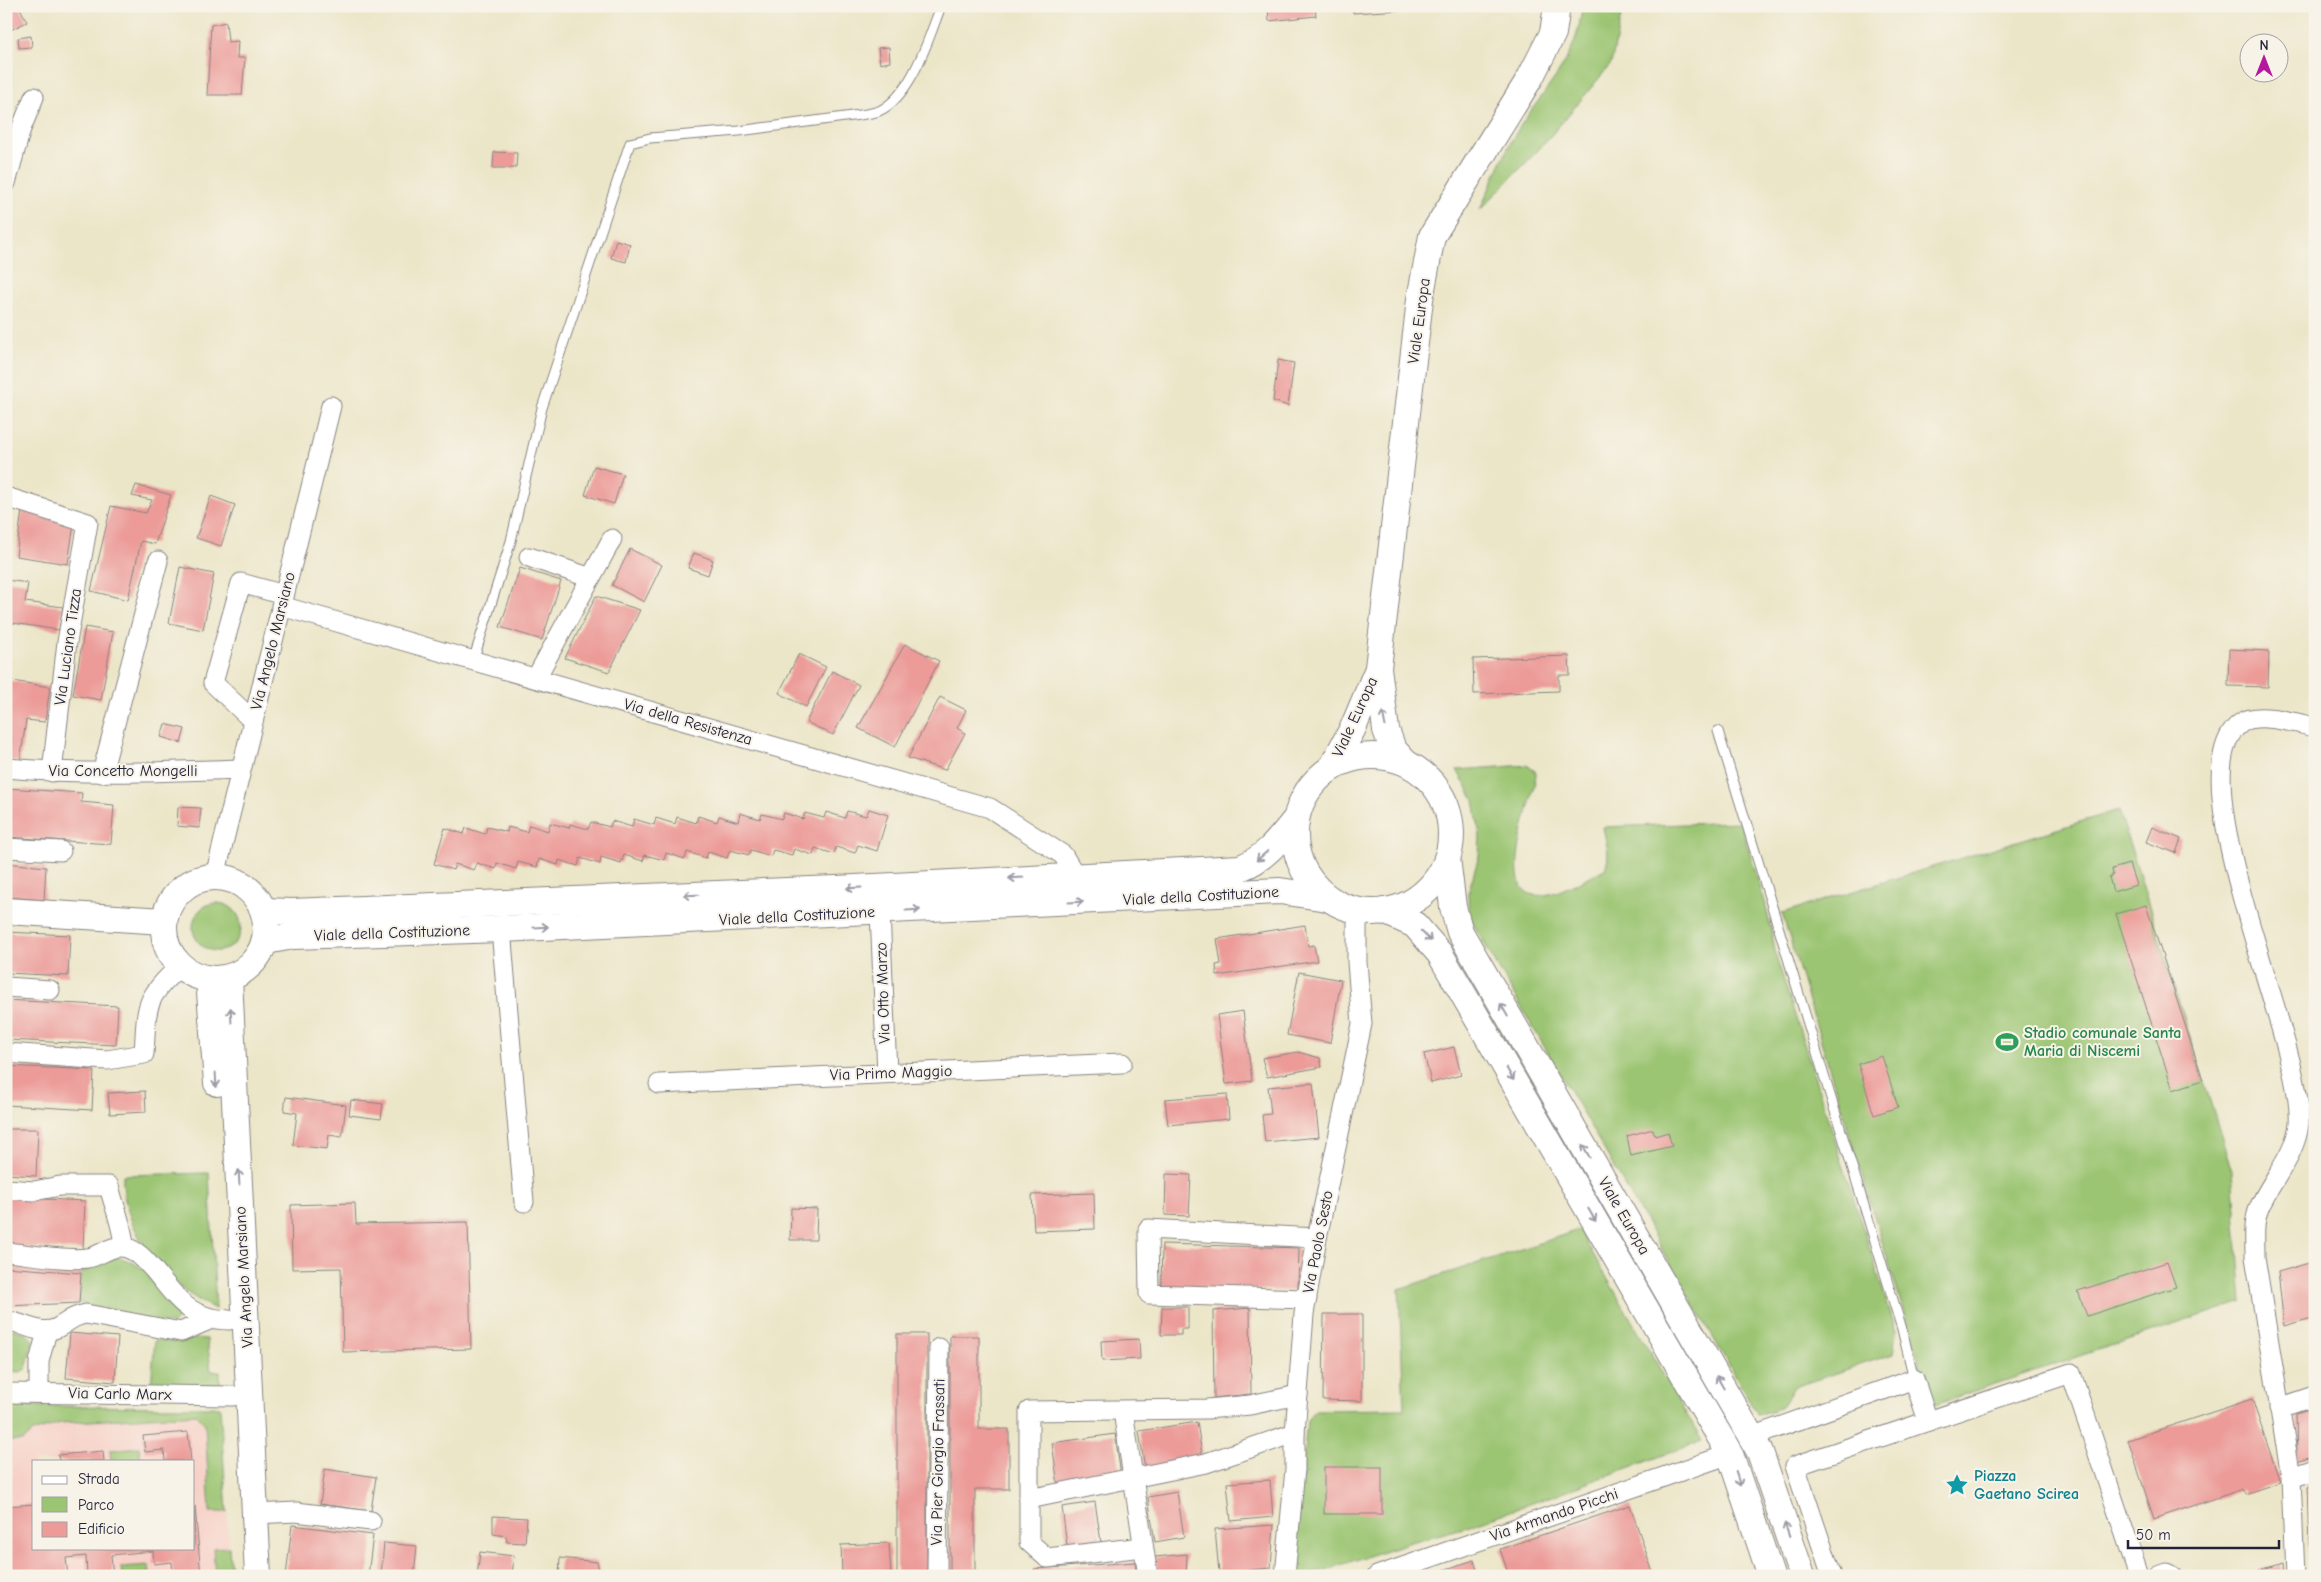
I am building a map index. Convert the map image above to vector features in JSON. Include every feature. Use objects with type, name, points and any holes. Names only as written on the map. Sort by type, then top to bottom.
[{"type":"street","name":"Viale Europa","points":[[1405,762],[1393,749],[1386,730],[1378,668],[1420,299],[1432,236],[1530,78],[1554,33],[1557,6]]},
{"type":"street","points":[[6,183],[21,129],[34,97]]},
{"type":"street","name":"Via Angelo Marsiano","points":[[215,876],[331,406]]},
{"type":"street","name":"Via Luciano Tizza","points":[[6,497],[88,523],[67,642],[52,772]]},
{"type":"street","points":[[536,678],[612,539]]},
{"type":"street","points":[[529,557],[591,578]]},
{"type":"street","points":[[102,773],[158,561]]},
{"type":"street","name":"Via della Resistenza","points":[[253,721],[212,683],[241,584],[283,600],[473,661],[990,808],[1063,855],[1075,875]]},
{"type":"street","name":"Viale Europa","points":[[1332,767],[1349,735],[1378,668]]},
{"type":"street","points":[[2295,1576],[2291,1477],[2255,1257],[2254,1232],[2258,1210],[2287,1159],[2295,1137],[2298,1123],[2295,1080],[2236,881],[2222,799],[2220,765],[2226,742],[2241,723],[2262,717],[2315,727]]},
{"type":"street","points":[[1375,755],[1405,762],[1424,774],[1442,799],[1448,813],[1452,835],[1448,858],[1438,877],[1424,894],[1405,905],[1384,911],[1357,910],[1342,906],[1328,898],[1314,886],[1304,872],[1297,855],[1294,838],[1295,820],[1306,793],[1315,781],[1332,767],[1346,760],[1375,755]]},
{"type":"street","name":"Via Concetto Mongelli","points":[[6,768],[52,772],[102,773],[240,769]]},
{"type":"street","name":"Viale della Costituzione","points":[[264,911],[302,912],[835,889],[1075,875],[1240,868],[1254,863],[1264,855],[1295,820]]},
{"type":"street","points":[[6,848],[61,851]]},
{"type":"street","name":"Viale Europa","points":[[1448,858],[1453,907],[1460,932],[1760,1452],[1802,1576]]},
{"type":"street","points":[[215,876],[231,879],[245,886],[256,897],[264,911],[267,926],[266,941],[252,964],[219,979],[193,975],[180,966],[170,953],[164,938],[164,922],[172,901],[187,885],[200,879],[215,876]]},
{"type":"street","name":"Viale della Costituzione","points":[[266,941],[293,936],[501,929],[1280,892],[1328,898]]},
{"type":"street","name":"Via Paolo Sesto","points":[[1285,1576],[1307,1299],[1317,1238],[1362,1024],[1357,962],[1357,910]]},
{"type":"street","points":[[6,911],[164,922]]},
{"type":"street","name":"Viale Europa","points":[[1384,911],[1415,926],[1440,954],[1730,1454],[1771,1576]]},
{"type":"street","name":"Via Otto Marzo","points":[[880,912],[887,1073]]},
{"type":"street","points":[[501,929],[524,1202]]},
{"type":"street","points":[[6,1054],[107,1060],[144,1054],[148,1005],[159,984],[180,966]]},
{"type":"street","name":"Via Angelo Marsiano","points":[[219,979],[219,1320],[233,1396],[243,1576]]},
{"type":"street","name":"Via Angelo Marsiano","points":[[219,979],[258,1576]]},
{"type":"street","points":[[6,986],[50,990]]},
{"type":"street","name":"Via Primo Maggio","points":[[659,1084],[1122,1063]]},
{"type":"street","points":[[6,1189],[34,1191],[60,1186],[109,1186],[116,1215],[123,1231],[124,1247]]},
{"type":"street","points":[[1307,1299],[1149,1294],[1148,1229],[1317,1238]]},
{"type":"street","points":[[6,1252],[88,1258],[109,1249],[124,1247],[135,1251],[146,1261],[178,1299],[190,1309],[219,1320]]},
{"type":"street","points":[[6,1320],[47,1331],[58,1328],[72,1316],[86,1314],[181,1332],[219,1320]]},
{"type":"street","points":[[39,1393],[39,1362],[47,1331]]},
{"type":"street","name":"Via Pier Giorgio Frassati","points":[[937,1576],[939,1348]]},
{"type":"street","points":[[1832,1576],[1795,1466],[2071,1373],[2139,1576]]},
{"type":"street","points":[[1752,1437],[1914,1379],[1928,1421]]},
{"type":"street","name":"Via Carlo Marx","points":[[6,1393],[233,1396]]},
{"type":"street","points":[[1143,1547],[1047,1558],[1029,1542],[1029,1411],[1123,1411],[1250,1405],[1298,1395]]},
{"type":"street","points":[[2279,1408],[2315,1396]]},
{"type":"street","points":[[1123,1411],[1148,1576]]},
{"type":"street","points":[[1029,1499],[1206,1463],[1295,1433]]},
{"type":"street","name":"Via Armando Picchi","points":[[1377,1576],[1730,1454]]},
{"type":"street","points":[[2291,1477],[2315,1469]]},
{"type":"street","points":[[255,1514],[296,1512],[371,1521]]},
{"type":"street","points":[[2158,1576],[2166,1573],[2173,1576]]},
{"type":"lane","points":[[473,661],[512,541],[542,408],[630,143],[650,138],[739,130],[879,111],[895,99],[912,75],[922,57],[941,6]]},
{"type":"lane","points":[[1718,731],[1902,1329],[1914,1379]]},
{"type":"shaded area","points":[[22,1406],[220,1407],[231,1576],[6,1576],[6,1441],[23,1441]]},
{"type":"green space","points":[[1582,6],[1623,6],[1611,64],[1543,145],[1480,210],[1512,140],[1565,62],[1579,27]]},
{"type":"green space","points":[[1527,765],[1536,772],[1524,825],[1518,867],[1520,883],[1529,893],[1545,895],[1552,893],[1567,888],[1605,869],[1608,853],[1603,827],[1740,822],[1765,902],[1777,959],[1896,1331],[1893,1354],[1794,1387],[1782,1407],[1758,1415],[1469,917],[1468,893],[1479,856],[1480,836],[1474,800],[1457,770]]},
{"type":"green space","name":"Stadio comunale Santa Maria di Niscemi","points":[[2119,810],[2232,1171],[2242,1302],[1932,1405],[1782,913]]},
{"type":"green space","points":[[212,903],[222,903],[231,907],[237,913],[240,918],[240,936],[231,947],[222,951],[212,951],[203,947],[197,941],[193,932],[193,922],[197,913],[203,907]]},
{"type":"green space","points":[[209,1173],[216,1309],[198,1300],[181,1287],[150,1255],[130,1216],[124,1195],[123,1175]]},
{"type":"green space","points":[[1579,1230],[1702,1441],[1467,1527],[1411,1542],[1307,1576],[1299,1576],[1296,1544],[1307,1420],[1316,1410],[1404,1409],[1399,1289]]},
{"type":"green space","points":[[118,1257],[140,1267],[155,1280],[179,1318],[173,1324],[159,1323],[79,1303],[81,1273],[104,1261]]},
{"type":"green space","points":[[6,1327],[26,1333],[33,1340],[26,1369],[20,1372],[6,1371]]},
{"type":"green space","points":[[195,1338],[207,1339],[211,1371],[220,1371],[220,1386],[151,1385],[155,1340],[172,1342]]},
{"type":"green space","points":[[11,1406],[220,1407],[227,1512],[210,1512],[205,1424],[196,1414],[60,1423],[33,1432],[23,1441],[6,1441],[6,1408]]},
{"type":"green space","points":[[139,1447],[141,1460],[111,1460],[110,1450]]},
{"type":"green space","points":[[229,1547],[231,1576],[215,1576],[213,1548]]},
{"type":"green space","points":[[149,1565],[150,1576],[122,1576],[121,1567]]},
{"type":"building","points":[[6,6],[19,6],[27,22],[6,32]]},
{"type":"building","points":[[1268,6],[1315,6],[1316,16],[1269,21]]},
{"type":"building","points":[[1353,6],[1401,6],[1402,10],[1353,13]]},
{"type":"building","points":[[226,22],[228,42],[238,41],[237,58],[245,58],[242,95],[207,95],[211,25]]},
{"type":"building","points":[[31,36],[32,47],[19,48],[18,38]]},
{"type":"building","points":[[889,47],[890,62],[880,64],[878,48]]},
{"type":"building","points":[[494,152],[517,153],[516,168],[493,168]]},
{"type":"building","points":[[616,240],[630,244],[626,262],[611,258]]},
{"type":"building","points":[[1278,360],[1294,363],[1288,406],[1273,401]]},
{"type":"building","points":[[594,466],[623,474],[614,504],[585,495]]},
{"type":"building","points":[[136,485],[171,495],[155,544],[141,541],[128,600],[91,591],[111,506],[146,513],[152,500],[132,496]]},
{"type":"building","points":[[211,496],[235,505],[221,546],[196,538]]},
{"type":"building","points":[[22,510],[74,524],[68,564],[16,556]]},
{"type":"building","points":[[630,549],[662,565],[644,602],[612,585]]},
{"type":"building","points":[[694,553],[713,560],[708,575],[688,568]]},
{"type":"building","points":[[180,567],[214,574],[203,630],[169,623]]},
{"type":"building","points":[[520,568],[561,581],[542,640],[500,627]]},
{"type":"building","points":[[6,580],[28,583],[25,602],[63,607],[59,630],[6,622]]},
{"type":"building","points":[[596,596],[640,610],[609,672],[565,658]]},
{"type":"building","points":[[85,627],[113,632],[101,700],[73,695]]},
{"type":"building","points":[[905,644],[939,661],[895,747],[858,728]]},
{"type":"building","points":[[2229,649],[2269,651],[2268,687],[2228,686]]},
{"type":"building","points":[[799,654],[826,667],[806,707],[779,693]]},
{"type":"building","points":[[1569,656],[1570,675],[1559,675],[1559,691],[1474,694],[1473,659]]},
{"type":"building","points":[[832,671],[859,685],[833,735],[806,722]]},
{"type":"building","points":[[6,680],[50,687],[45,722],[26,720],[20,762],[6,760]]},
{"type":"building","points":[[940,697],[966,710],[957,728],[965,733],[945,770],[908,758]]},
{"type":"building","points":[[165,724],[185,729],[181,743],[161,737]]},
{"type":"building","points":[[6,788],[82,793],[81,802],[114,805],[111,844],[6,837]]},
{"type":"building","points":[[178,807],[201,808],[199,828],[177,826]]},
{"type":"building","points":[[869,809],[888,815],[877,851],[858,845],[855,853],[836,847],[834,854],[815,848],[813,855],[794,849],[792,855],[773,850],[771,856],[751,850],[749,855],[730,850],[727,858],[708,852],[706,858],[687,852],[685,859],[666,853],[664,860],[645,855],[643,861],[624,855],[621,863],[601,857],[600,864],[580,858],[578,866],[559,860],[558,865],[539,859],[537,867],[518,862],[516,869],[497,863],[496,869],[477,863],[474,870],[455,864],[453,870],[434,864],[445,828],[464,834],[466,828],[485,834],[487,827],[507,832],[508,827],[527,832],[529,825],[548,831],[550,823],[569,828],[570,824],[588,829],[591,822],[610,827],[612,821],[632,827],[634,819],[654,825],[656,818],[675,824],[677,817],[696,823],[698,816],[717,822],[719,816],[738,822],[740,813],[760,819],[762,814],[782,819],[784,813],[803,819],[805,813],[824,818],[826,812],[845,818],[847,811],[866,816]]},
{"type":"building","points":[[2152,827],[2181,839],[2176,853],[2146,842]]},
{"type":"building","points":[[6,863],[46,867],[44,900],[6,897]]},
{"type":"building","points":[[2129,864],[2136,885],[2113,892],[2109,877],[2113,875],[2112,869]]},
{"type":"building","points":[[2146,905],[2203,1080],[2173,1090],[2116,914]]},
{"type":"building","points":[[1305,925],[1308,946],[1314,945],[1317,961],[1217,976],[1216,965],[1221,964],[1217,939]]},
{"type":"building","points":[[6,932],[70,935],[68,976],[6,973]]},
{"type":"building","points":[[1299,972],[1341,980],[1330,1043],[1287,1035]]},
{"type":"building","points":[[6,1000],[118,1006],[116,1045],[6,1040]]},
{"type":"building","points":[[1243,1011],[1252,1081],[1226,1084],[1217,1015]]},
{"type":"building","points":[[1454,1047],[1461,1075],[1431,1083],[1424,1054]]},
{"type":"building","points":[[1298,1052],[1320,1058],[1322,1067],[1267,1077],[1262,1058]]},
{"type":"building","points":[[1882,1056],[1898,1107],[1874,1115],[1858,1064]]},
{"type":"building","points":[[6,1066],[94,1070],[92,1110],[6,1105]]},
{"type":"building","points":[[1313,1083],[1319,1137],[1265,1142],[1262,1115],[1271,1114],[1268,1087]]},
{"type":"building","points":[[145,1091],[146,1112],[110,1114],[108,1093]]},
{"type":"building","points":[[1227,1094],[1229,1119],[1168,1125],[1165,1099]]},
{"type":"building","points":[[286,1097],[346,1105],[342,1137],[329,1135],[327,1149],[293,1145],[297,1113],[284,1111]]},
{"type":"building","points":[[351,1100],[383,1104],[381,1119],[349,1115]]},
{"type":"building","points":[[6,1129],[38,1129],[36,1176],[6,1174]]},
{"type":"building","points":[[1653,1129],[1655,1136],[1668,1132],[1672,1146],[1631,1156],[1627,1136]]},
{"type":"building","points":[[1166,1174],[1191,1175],[1189,1216],[1165,1215]]},
{"type":"building","points":[[1094,1193],[1095,1229],[1034,1231],[1032,1195]]},
{"type":"building","points":[[6,1197],[85,1201],[83,1250],[6,1247]]},
{"type":"building","points":[[355,1203],[356,1224],[468,1222],[471,1349],[343,1352],[341,1268],[292,1269],[291,1205]]},
{"type":"building","points":[[791,1208],[817,1209],[816,1240],[790,1240]]},
{"type":"building","points":[[1162,1244],[1299,1248],[1298,1291],[1161,1287]]},
{"type":"building","points":[[2167,1262],[2176,1287],[2087,1316],[2078,1291]]},
{"type":"building","points":[[2309,1263],[2315,1281],[2315,1317],[2284,1326],[2278,1272]]},
{"type":"building","points":[[6,1267],[81,1273],[79,1303],[6,1306]]},
{"type":"building","points":[[1162,1307],[1188,1307],[1188,1329],[1181,1329],[1181,1335],[1161,1335]]},
{"type":"building","points":[[1250,1308],[1251,1394],[1214,1398],[1213,1311]]},
{"type":"building","points":[[1324,1314],[1362,1314],[1362,1401],[1323,1400]]},
{"type":"building","points":[[70,1333],[118,1337],[115,1382],[66,1378]]},
{"type":"building","points":[[897,1334],[927,1334],[927,1576],[897,1576]]},
{"type":"building","points":[[950,1336],[979,1336],[979,1429],[1009,1429],[1009,1489],[975,1489],[975,1576],[950,1576]]},
{"type":"building","points":[[1139,1339],[1140,1359],[1102,1361],[1101,1341]]},
{"type":"building","points":[[2252,1399],[2280,1482],[2245,1494],[2243,1489],[2154,1519],[2128,1440]]},
{"type":"building","points":[[2315,1408],[2315,1455],[2297,1461],[2296,1414]]},
{"type":"building","points":[[1197,1422],[1202,1455],[1174,1460],[1175,1465],[1145,1469],[1139,1431]]},
{"type":"building","points":[[188,1432],[191,1460],[165,1460],[164,1450],[145,1452],[143,1436]]},
{"type":"building","points":[[1115,1434],[1121,1476],[1058,1485],[1052,1443]]},
{"type":"building","points":[[103,1451],[104,1460],[59,1460],[58,1455]]},
{"type":"building","points":[[1324,1467],[1382,1467],[1382,1514],[1324,1514]]},
{"type":"building","points":[[325,1469],[376,1477],[371,1511],[320,1504]]},
{"type":"building","points":[[1270,1480],[1273,1517],[1231,1521],[1227,1483]]},
{"type":"building","points":[[2315,1484],[2315,1576],[2311,1576],[2308,1486]]},
{"type":"building","points":[[1177,1492],[1184,1537],[1155,1542],[1148,1497]]},
{"type":"building","points":[[1095,1502],[1101,1542],[1067,1546],[1062,1507]]},
{"type":"building","points":[[32,1504],[32,1550],[195,1550],[195,1506],[201,1576],[173,1576],[172,1562],[154,1564],[153,1551],[111,1555],[113,1576],[87,1576],[86,1556],[66,1558],[68,1576],[6,1576],[6,1506]]},
{"type":"building","points":[[1630,1505],[1654,1576],[1509,1576],[1500,1549]]},
{"type":"building","points":[[493,1516],[527,1518],[525,1543],[507,1542],[506,1536],[493,1534]]},
{"type":"building","points":[[292,1525],[373,1535],[368,1576],[286,1576]]},
{"type":"building","points":[[1274,1525],[1271,1568],[1219,1573],[1215,1529]]},
{"type":"building","points":[[384,1543],[417,1546],[414,1576],[381,1576]]},
{"type":"building","points":[[889,1543],[891,1576],[842,1576],[841,1545]]},
{"type":"building","points":[[480,1552],[514,1556],[512,1576],[477,1576]]},
{"type":"building","points":[[1187,1554],[1186,1576],[1158,1576],[1155,1557]]},
{"type":"building","points":[[560,1558],[597,1562],[601,1576],[559,1576]]},
{"type":"building","points":[[1474,1560],[1479,1576],[1428,1576],[1428,1575]]},
{"type":"building","points":[[1135,1562],[1136,1576],[1035,1576],[1034,1569]]},
{"type":"building","points":[[2281,1564],[2282,1576],[2247,1576],[2247,1575]]},
{"type":"building","points":[[1270,1571],[1270,1576],[1243,1576],[1243,1575]]},
{"type":"place","name":"Stadio comunale Santa Maria di Niscemi","points":[[2007,1042]]},
{"type":"place","name":"Piazza Gaetano Scirea","points":[[1957,1485]]}]
